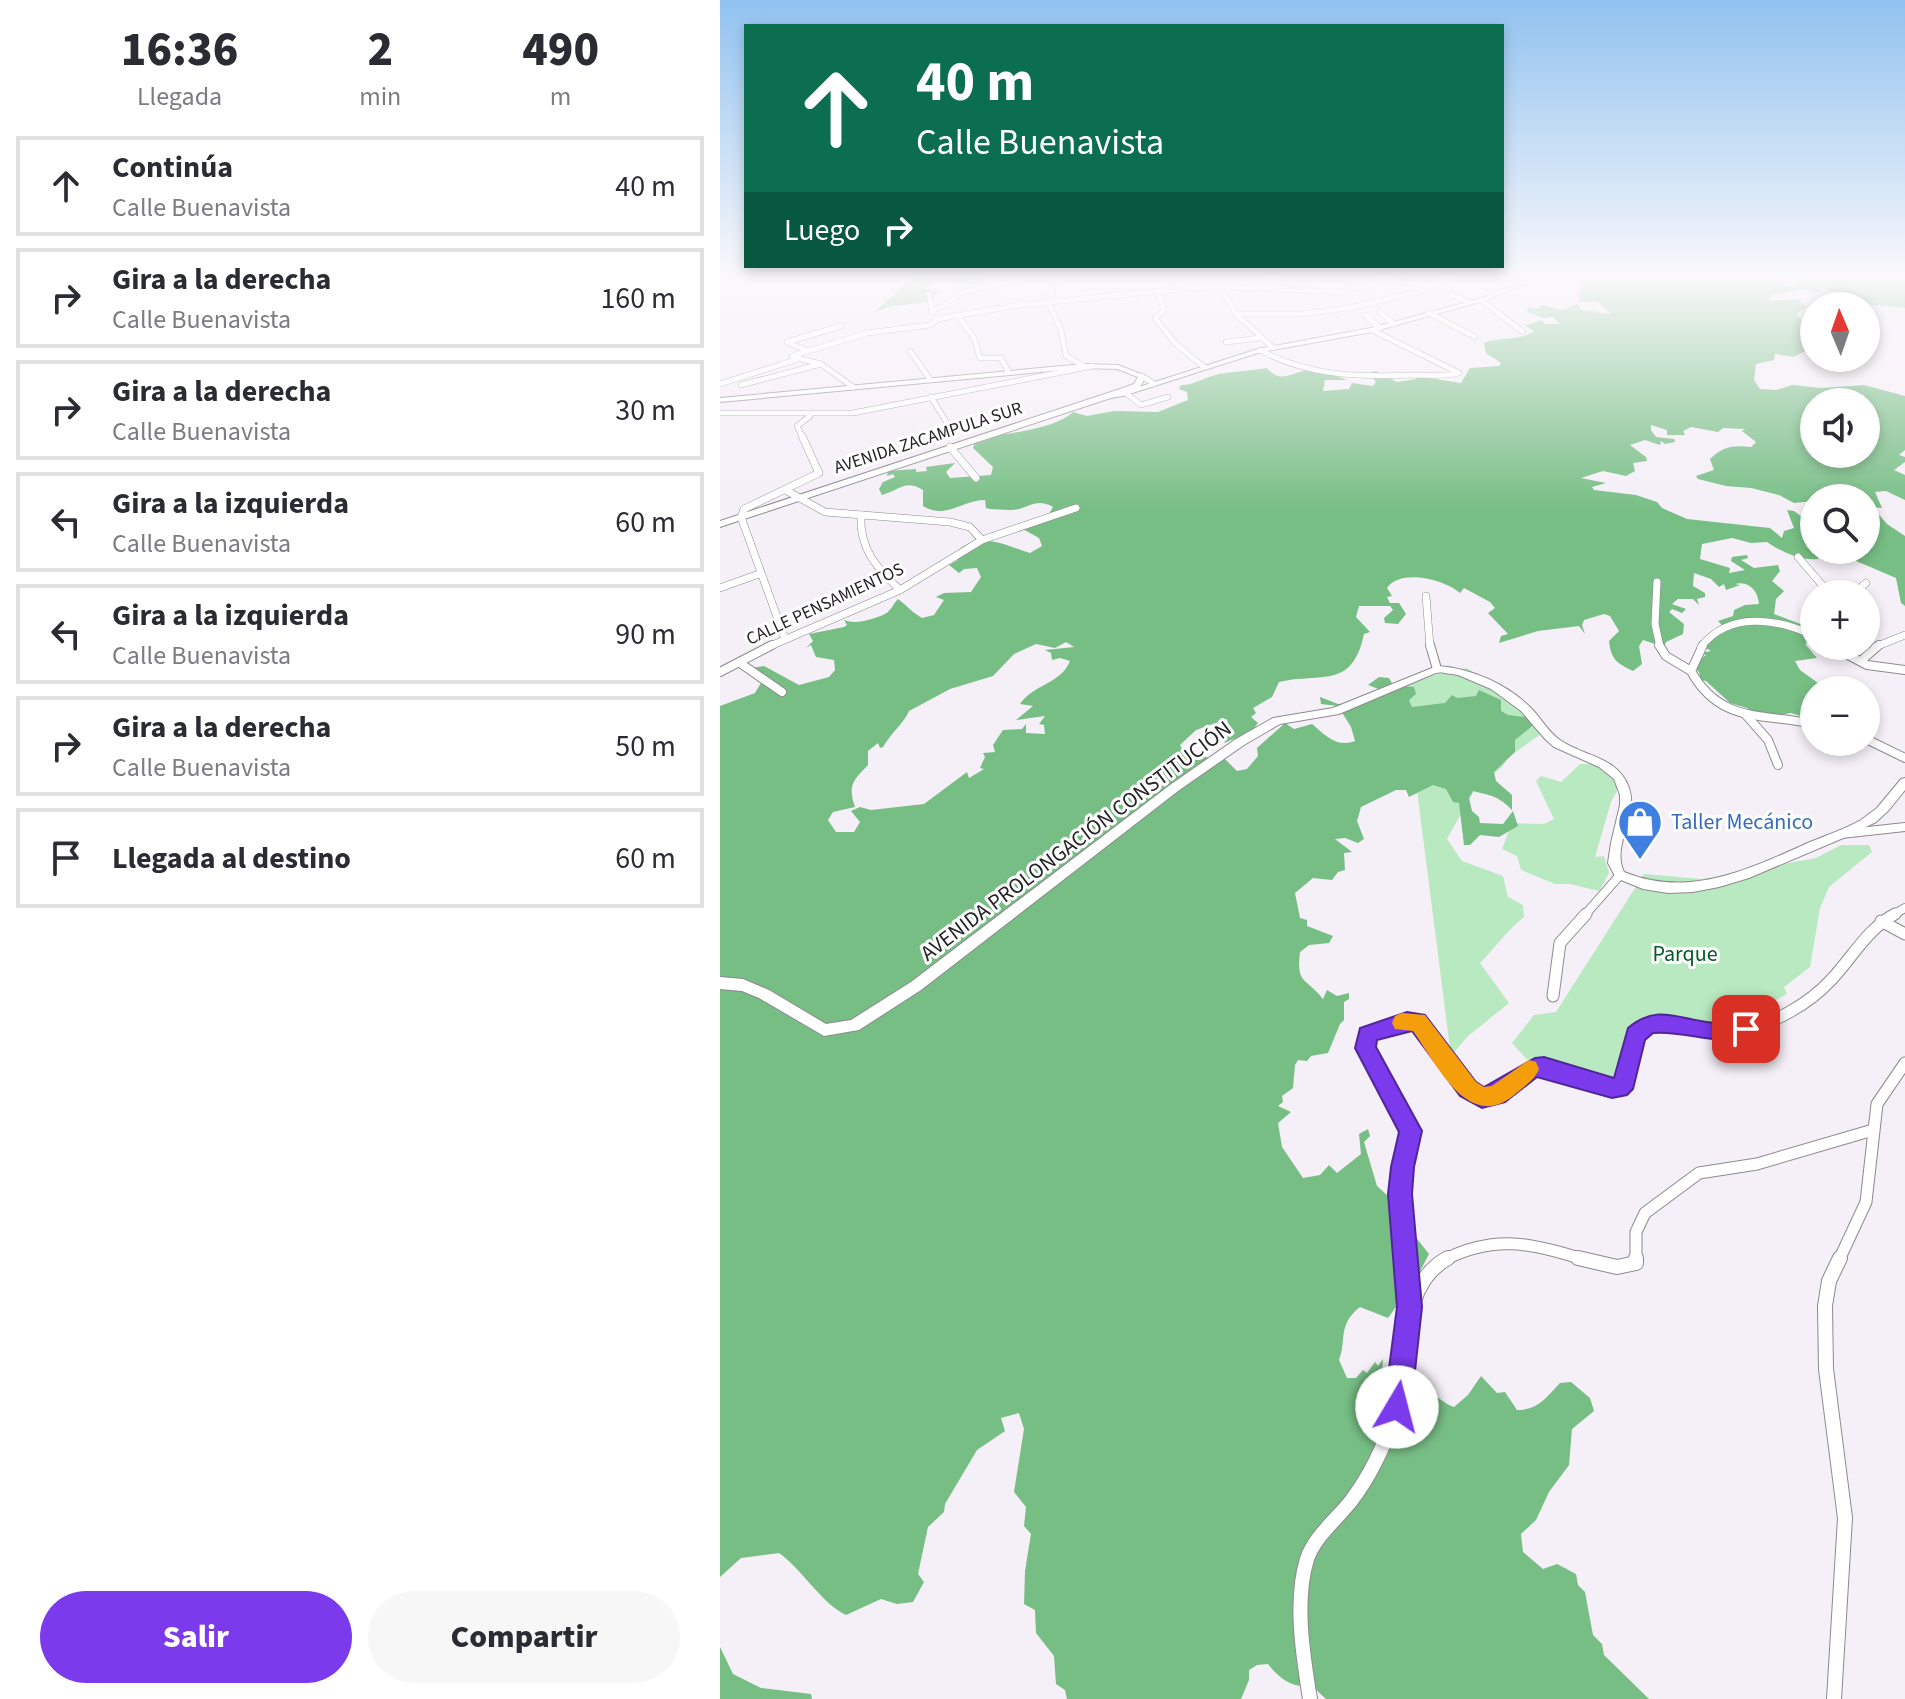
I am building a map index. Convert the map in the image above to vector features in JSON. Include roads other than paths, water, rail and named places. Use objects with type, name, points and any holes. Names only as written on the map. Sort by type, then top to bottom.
[{"type":"main road","points":[[720,400],[1008,371],[1089,366],[1125,368],[1142,376]]},
{"type":"main road","name":"AVENIDA ZACAMPULA SUR","points":[[720,524],[1104,397],[1134,386],[1142,376]]},
{"type":"main road","points":[[1437,669],[1468,674],[1525,708],[1554,741],[1617,774],[1625,790],[1627,811],[1614,854],[1615,866],[1620,875],[1635,882],[1661,887],[1709,883],[1737,876],[1874,817],[1905,782]]},
{"type":"main road","name":"AVENIDA PROLONGACIÓN CONSTITUCIÓN","points":[[720,983],[743,985],[764,994],[824,1030],[854,1026],[906,993],[1174,788],[1240,742],[1277,721],[1335,711],[1437,669]]},
{"type":"street","points":[[720,384],[804,353]]},
{"type":"street","points":[[912,353],[930,379]]},
{"type":"street","points":[[979,353],[980,358],[1001,358],[1008,371]]},
{"type":"street","points":[[1065,353],[1089,366]]},
{"type":"street","points":[[1187,353],[1204,367]]},
{"type":"street","points":[[1104,397],[1126,393],[1249,353]]},
{"type":"street","points":[[1267,353],[1294,367],[1350,376],[1459,373],[1419,353]]},
{"type":"street","points":[[795,358],[821,364],[853,387]]},
{"type":"street","points":[[741,385],[821,364]]},
{"type":"street","points":[[720,413],[853,413],[1089,366]]},
{"type":"street","points":[[1142,376],[1154,384]]},
{"type":"street","points":[[1126,393],[1141,405],[1168,397]]},
{"type":"street","points":[[931,397],[947,423]]},
{"type":"street","points":[[785,639],[782,624],[759,574],[741,517],[744,509],[787,491],[820,471],[808,455],[797,426],[800,421],[813,415]]},
{"type":"street","points":[[950,447],[976,478]]},
{"type":"street","points":[[787,491],[825,512],[913,516],[950,522],[970,527],[982,540]]},
{"type":"street","name":"CALLE PENSAMIENTOS","points":[[720,672],[785,639],[900,590],[982,540],[1076,508]]},
{"type":"street","points":[[861,515],[860,541],[887,578],[900,590]]},
{"type":"street","points":[[1798,557],[1818,580]]},
{"type":"street","points":[[720,588],[759,574]]},
{"type":"street","points":[[1657,582],[1655,623],[1659,651],[1665,658],[1691,671],[1700,687],[1712,697],[1745,715],[1768,740],[1778,765]]},
{"type":"street","points":[[1426,596],[1430,647],[1437,669]]},
{"type":"street","points":[[1691,671],[1701,645],[1732,622],[1781,622],[1800,630]]},
{"type":"street","points":[[1865,662],[1875,647],[1905,635]]},
{"type":"street","points":[[1861,660],[1901,669]]},
{"type":"street","points":[[740,663],[782,692]]},
{"type":"street","points":[[1745,715],[1800,722]]},
{"type":"street","points":[[1880,746],[1905,758]]},
{"type":"street","points":[[1839,834],[1905,827]]},
{"type":"street","points":[[1553,996],[1560,943],[1620,875]]},
{"type":"street","points":[[1310,1699],[1305,1649],[1304,1580],[1307,1561],[1313,1547],[1353,1498],[1377,1459],[1397,1407],[1410,1307],[1400,1194],[1402,1167],[1411,1131],[1366,1048],[1368,1034],[1407,1021],[1418,1022],[1468,1089],[1482,1098],[1497,1095],[1518,1076],[1535,1067],[1616,1088],[1625,1082],[1635,1035],[1643,1025],[1663,1023],[1729,1032],[1786,1012],[1824,987],[1881,921],[1905,908]]},
{"type":"street","points":[[1881,921],[1905,934]]},
{"type":"street","points":[[1834,1699],[1845,1518],[1826,1369],[1825,1306],[1829,1281],[1858,1221],[1869,1188],[1877,1104],[1905,1063]]},
{"type":"street","points":[[1410,1307],[1430,1274],[1440,1264],[1465,1249],[1477,1246],[1537,1246],[1618,1267],[1634,1265],[1637,1259],[1636,1232],[1645,1213],[1699,1173],[1757,1164],[1873,1130]]},
{"type":"place","name":"Taller Mecánico","points":[[1640,861]]},
{"type":"park label","name":"Parque","points":[[1685,954]]}]
